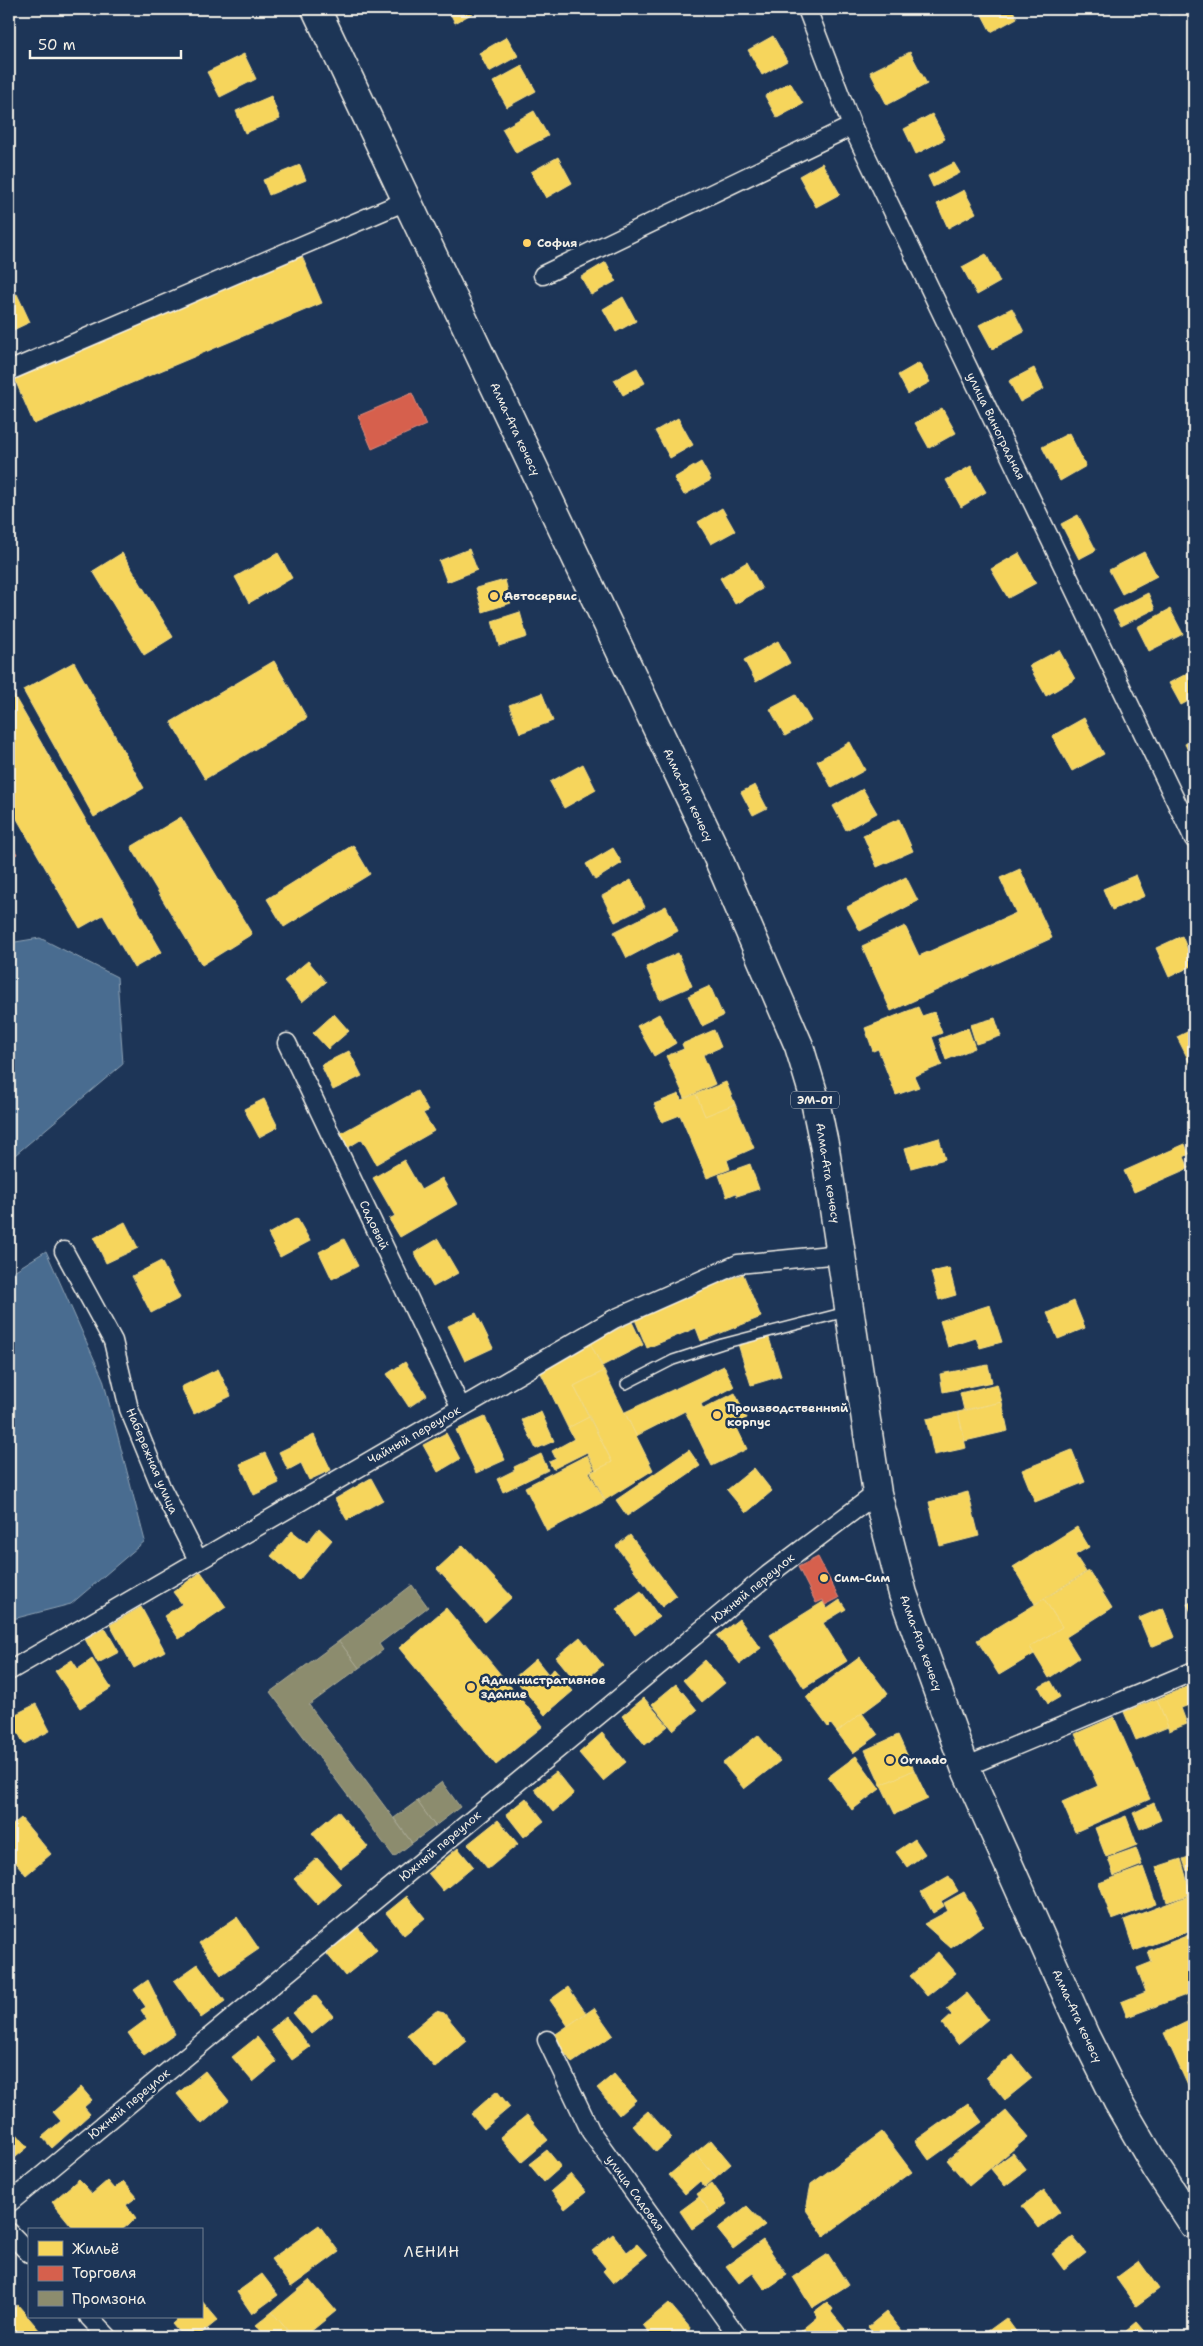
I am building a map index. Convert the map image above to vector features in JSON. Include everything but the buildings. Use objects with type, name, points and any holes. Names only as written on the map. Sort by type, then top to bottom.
[{"type":"highway","name":"Алма-Ата көчөсү","points":[[316,9],[712,844],[799,1046],[814,1096],[825,1148],[876,1493],[903,1594],[965,1767],[1081,2027],[1118,2102],[1157,2169],[1194,2226]]},
{"type":"street","name":"улица Виноградная","points":[[807,9],[852,126],[1194,839]]},
{"type":"street","points":[[543,275],[852,126]]},
{"type":"street","points":[[9,371],[406,201]]},
{"type":"street","name":"Садовый","points":[[287,1043],[461,1408]]},
{"type":"street","name":"Набережная улица","points":[[64,1252],[113,1341],[129,1409],[161,1487],[198,1560]]},
{"type":"street","name":"Чайный переулок","points":[[9,1671],[614,1319],[738,1264],[840,1254]]},
{"type":"street","name":"Южный переулок","points":[[9,2203],[768,1575],[876,1493]]},
{"type":"street","points":[[965,1767],[1194,1672]]},
{"type":"street","name":"улица Садовая","points":[[547,2040],[591,2132],[738,2337]]},
{"type":"street","points":[[9,2232],[28,2252]]},
{"type":"street","points":[[90,2318],[108,2337]]},
{"type":"lane","points":[[626,1384],[672,1360],[714,1347],[849,1312]]},
{"type":"water","points":[[40,938],[117,977],[123,1064],[9,1160],[9,943]]},
{"type":"water","points":[[46,1251],[103,1379],[145,1541],[71,1604],[9,1620],[9,1274]]},
{"type":"place","name":"София","points":[[527,243]]},
{"type":"place","name":"Автосервис","points":[[494,596]]},
{"type":"place","name":"Производственный корпус","points":[[717,1415]]},
{"type":"place","name":"Сим-Сим","points":[[824,1578]]},
{"type":"place","name":"Административное здание","points":[[471,1687]]},
{"type":"place","name":"Ornado","points":[[890,1760]]},
{"type":"district","name":"ЛЕНИН","points":[[432,2252]]}]
